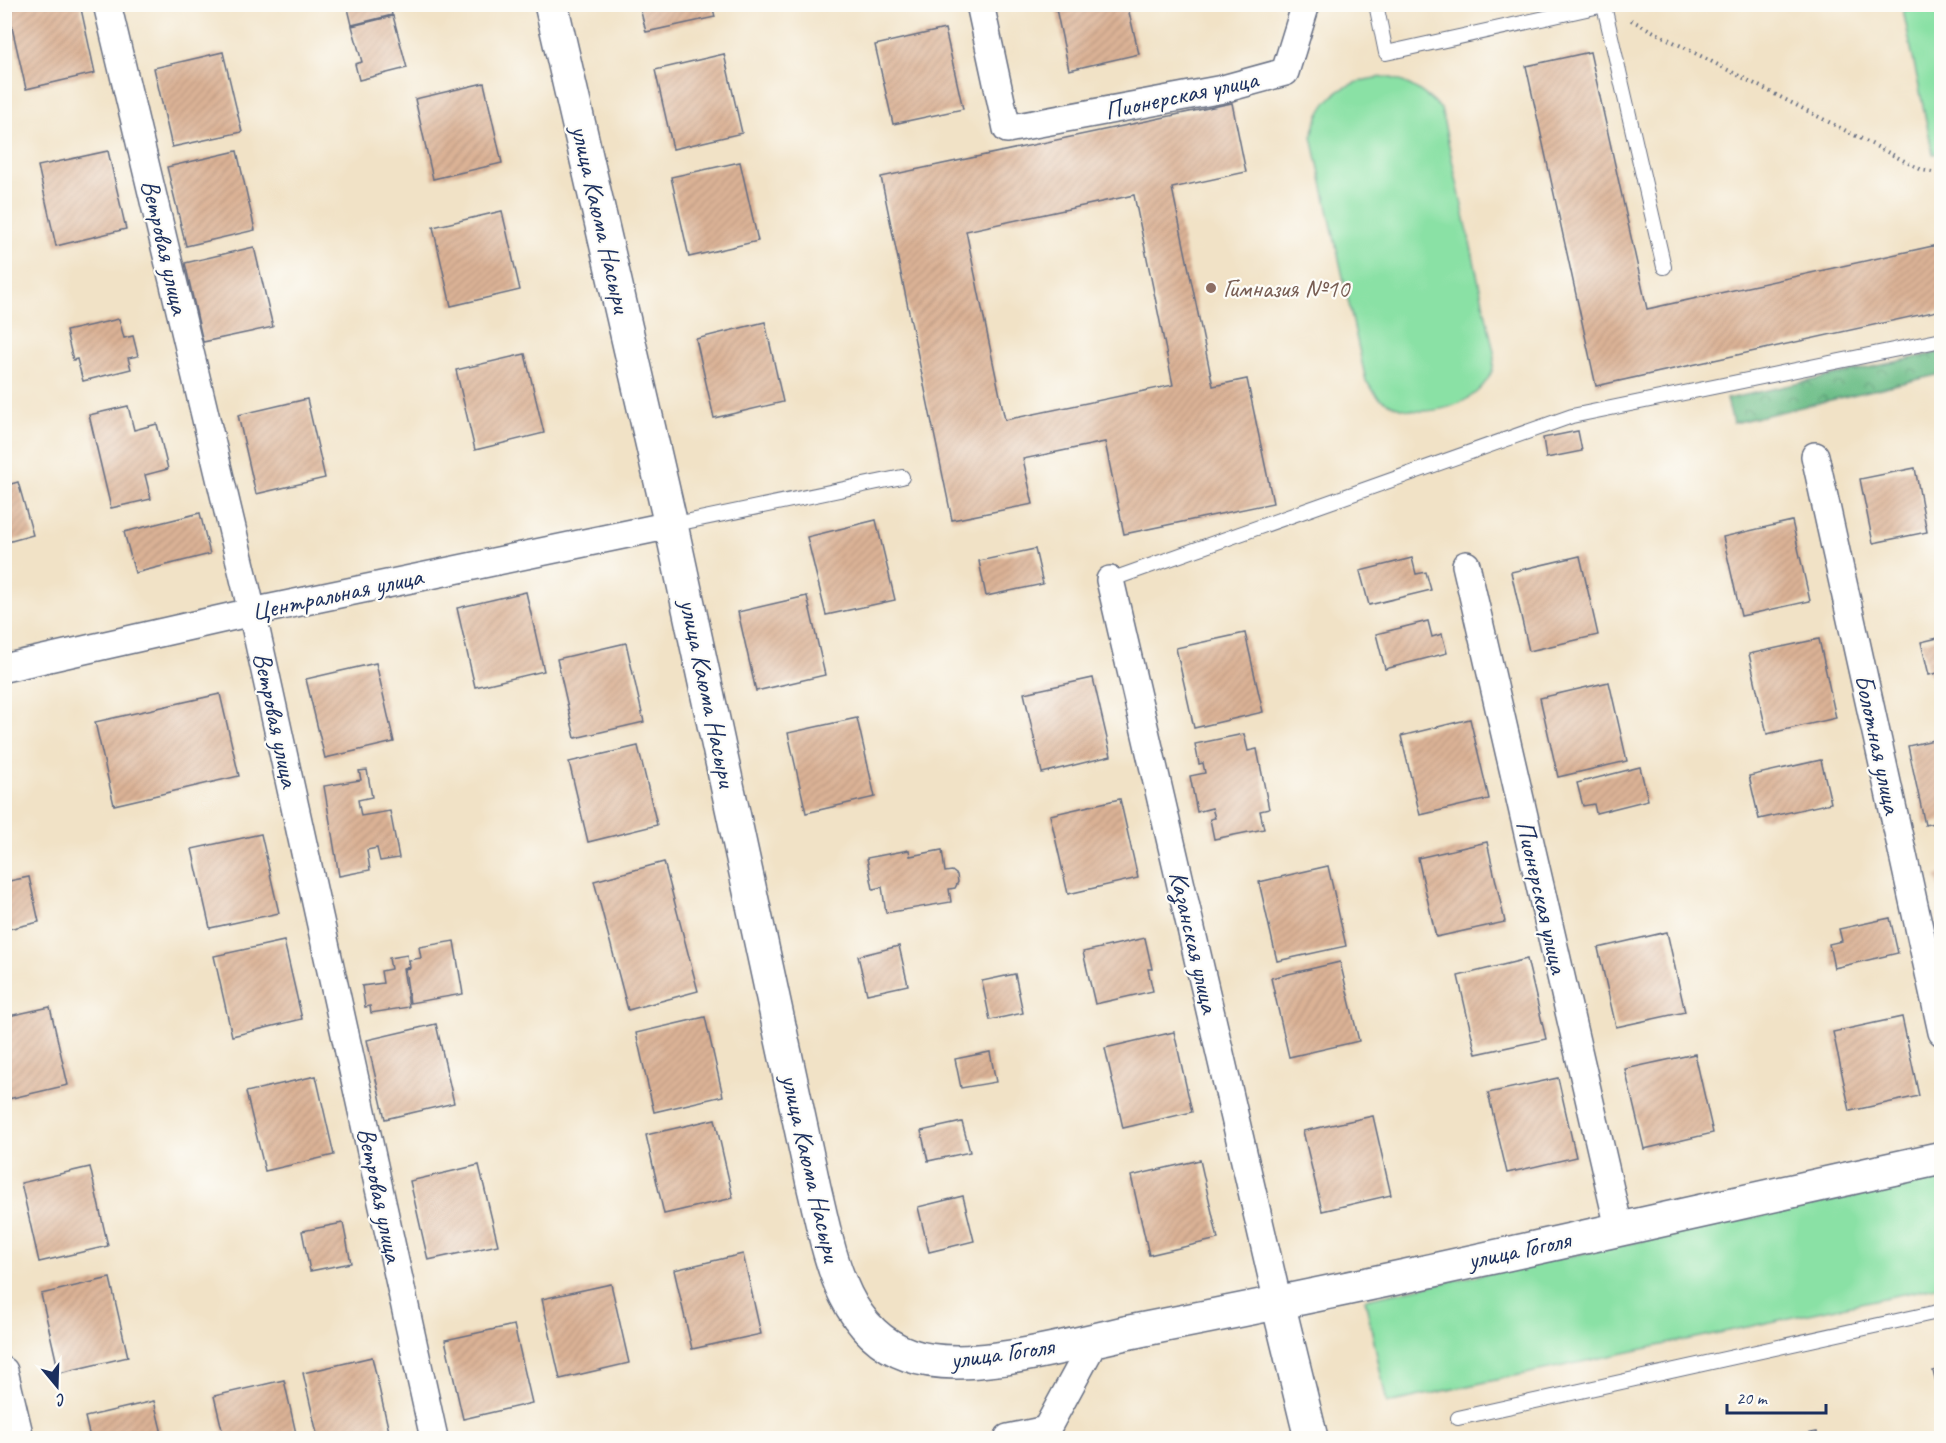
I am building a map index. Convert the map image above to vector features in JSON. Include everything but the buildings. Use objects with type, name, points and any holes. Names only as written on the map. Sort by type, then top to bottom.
[{"type":"main road","name":"улица Каюма Насыри","points":[[551,4],[671,525],[814,1188],[837,1279],[870,1332],[907,1355]]},
{"type":"main road","name":"улица Гоголя","points":[[907,1355],[948,1363],[992,1359],[1278,1303],[1941,1158]]},
{"type":"main road","points":[[1278,1303],[1311,1438]]},
{"type":"street","name":"Ветровая улица","points":[[107,4],[252,612],[434,1438]]},
{"type":"street","name":"Пионерская улица","points":[[980,4],[1007,129],[1223,89],[1285,72],[1306,4]]},
{"type":"street","name":"Болотная улица","points":[[1815,456],[1941,1032]]},
{"type":"street","name":"Центральная улица","points":[[4,668],[252,612],[671,525]]},
{"type":"street","name":"Пионерская улица","points":[[1466,565],[1619,1228]]},
{"type":"street","name":"Казанская улица","points":[[1110,580],[1278,1303]]},
{"type":"street","name":"улица Гоголя","points":[[1008,1438],[1046,1430],[1096,1338]]},
{"type":"street","points":[[4,1371],[20,1438]]},
{"type":"lane","points":[[1376,4],[1386,52],[1606,5],[1664,267]]},
{"type":"lane","points":[[1110,580],[1572,416],[1941,340]]},
{"type":"lane","points":[[671,525],[902,477]]},
{"type":"lane","points":[[1458,1418],[1941,1311]]},
{"type":"path","points":[[1606,5],[1922,170],[1941,174]]},
{"type":"green space","points":[[1942,5],[1941,152],[1933,154],[1903,10]]},
{"type":"green space","points":[[1388,77],[1416,89],[1441,109],[1494,352],[1493,369],[1484,385],[1458,404],[1443,409],[1410,410],[1395,406],[1379,397],[1366,381],[1312,137],[1321,110],[1338,92],[1360,81]]},
{"type":"green space","points":[[1941,352],[1941,374],[1733,423],[1727,399]]},
{"type":"green space","points":[[1941,1178],[1941,1286],[1387,1403],[1365,1299]]},
{"type":"place","name":"Гимназия №10","points":[[1211,288]]}]
